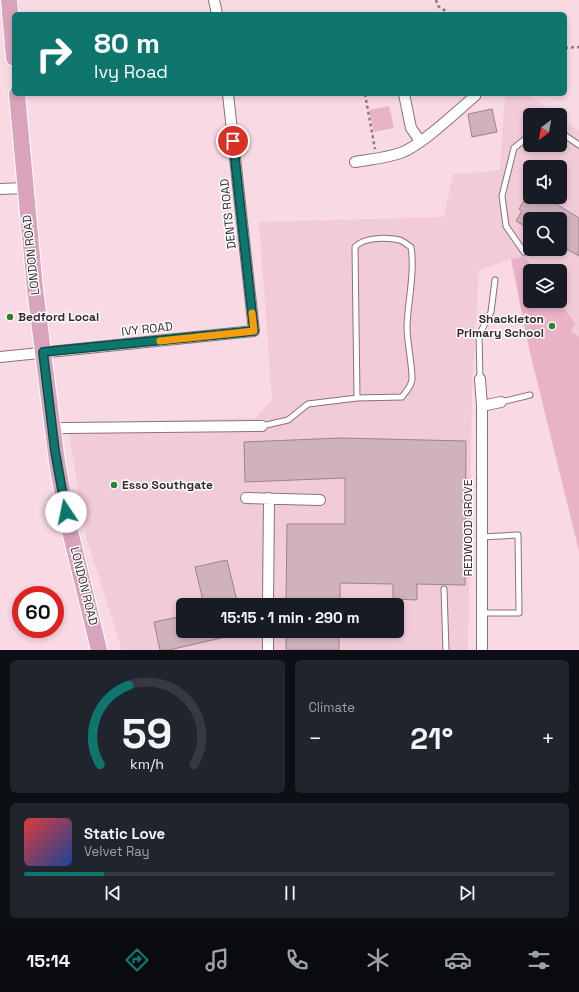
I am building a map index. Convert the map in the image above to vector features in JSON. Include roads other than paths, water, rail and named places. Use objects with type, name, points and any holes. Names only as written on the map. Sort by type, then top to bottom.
[{"type":"main road","points":[[10,0],[12,29]]},
{"type":"main road","name":"LONDON ROAD","points":[[17,96],[25,188],[52,430],[68,523],[99,650]]},
{"type":"street","points":[[214,0],[217,12]]},
{"type":"street","name":"DENTS ROAD","points":[[228,96],[254,331]]},
{"type":"street","points":[[404,96],[411,128],[420,141]]},
{"type":"street","points":[[355,162],[405,151],[420,141],[475,96]]},
{"type":"street","points":[[0,189],[25,188]]},
{"type":"street","name":"IVY ROAD","points":[[0,357],[254,331]]},
{"type":"street","name":"REDWOOD GROVE","points":[[480,379],[482,406],[482,650]]},
{"type":"street","points":[[482,406],[501,402]]},
{"type":"street","points":[[52,430],[65,428],[262,426]]},
{"type":"street","points":[[246,498],[320,500]]},
{"type":"street","points":[[268,598],[269,498]]},
{"type":"street","points":[[268,638],[268,650]]},
{"type":"lane","points":[[567,137],[579,145]]},
{"type":"lane","points":[[523,141],[514,148],[502,196],[506,226],[523,251]]},
{"type":"lane","points":[[262,426],[288,420],[308,404],[357,398],[402,397],[410,388],[412,380],[407,338],[408,305],[413,259],[411,247],[400,240],[379,239],[360,242],[355,247],[357,398]]},
{"type":"lane","points":[[480,379],[479,335],[491,312],[494,280]]},
{"type":"lane","points":[[501,402],[530,395]]},
{"type":"lane","points":[[481,537],[518,536],[519,605],[519,613],[482,613]]},
{"type":"lane","points":[[444,589],[446,650]]},
{"type":"place","name":"Bedford Local","points":[[10,317]]},
{"type":"place","name":"Shackleton Primary School","points":[[552,326]]},
{"type":"place","name":"Esso Southgate","points":[[114,485]]}]
